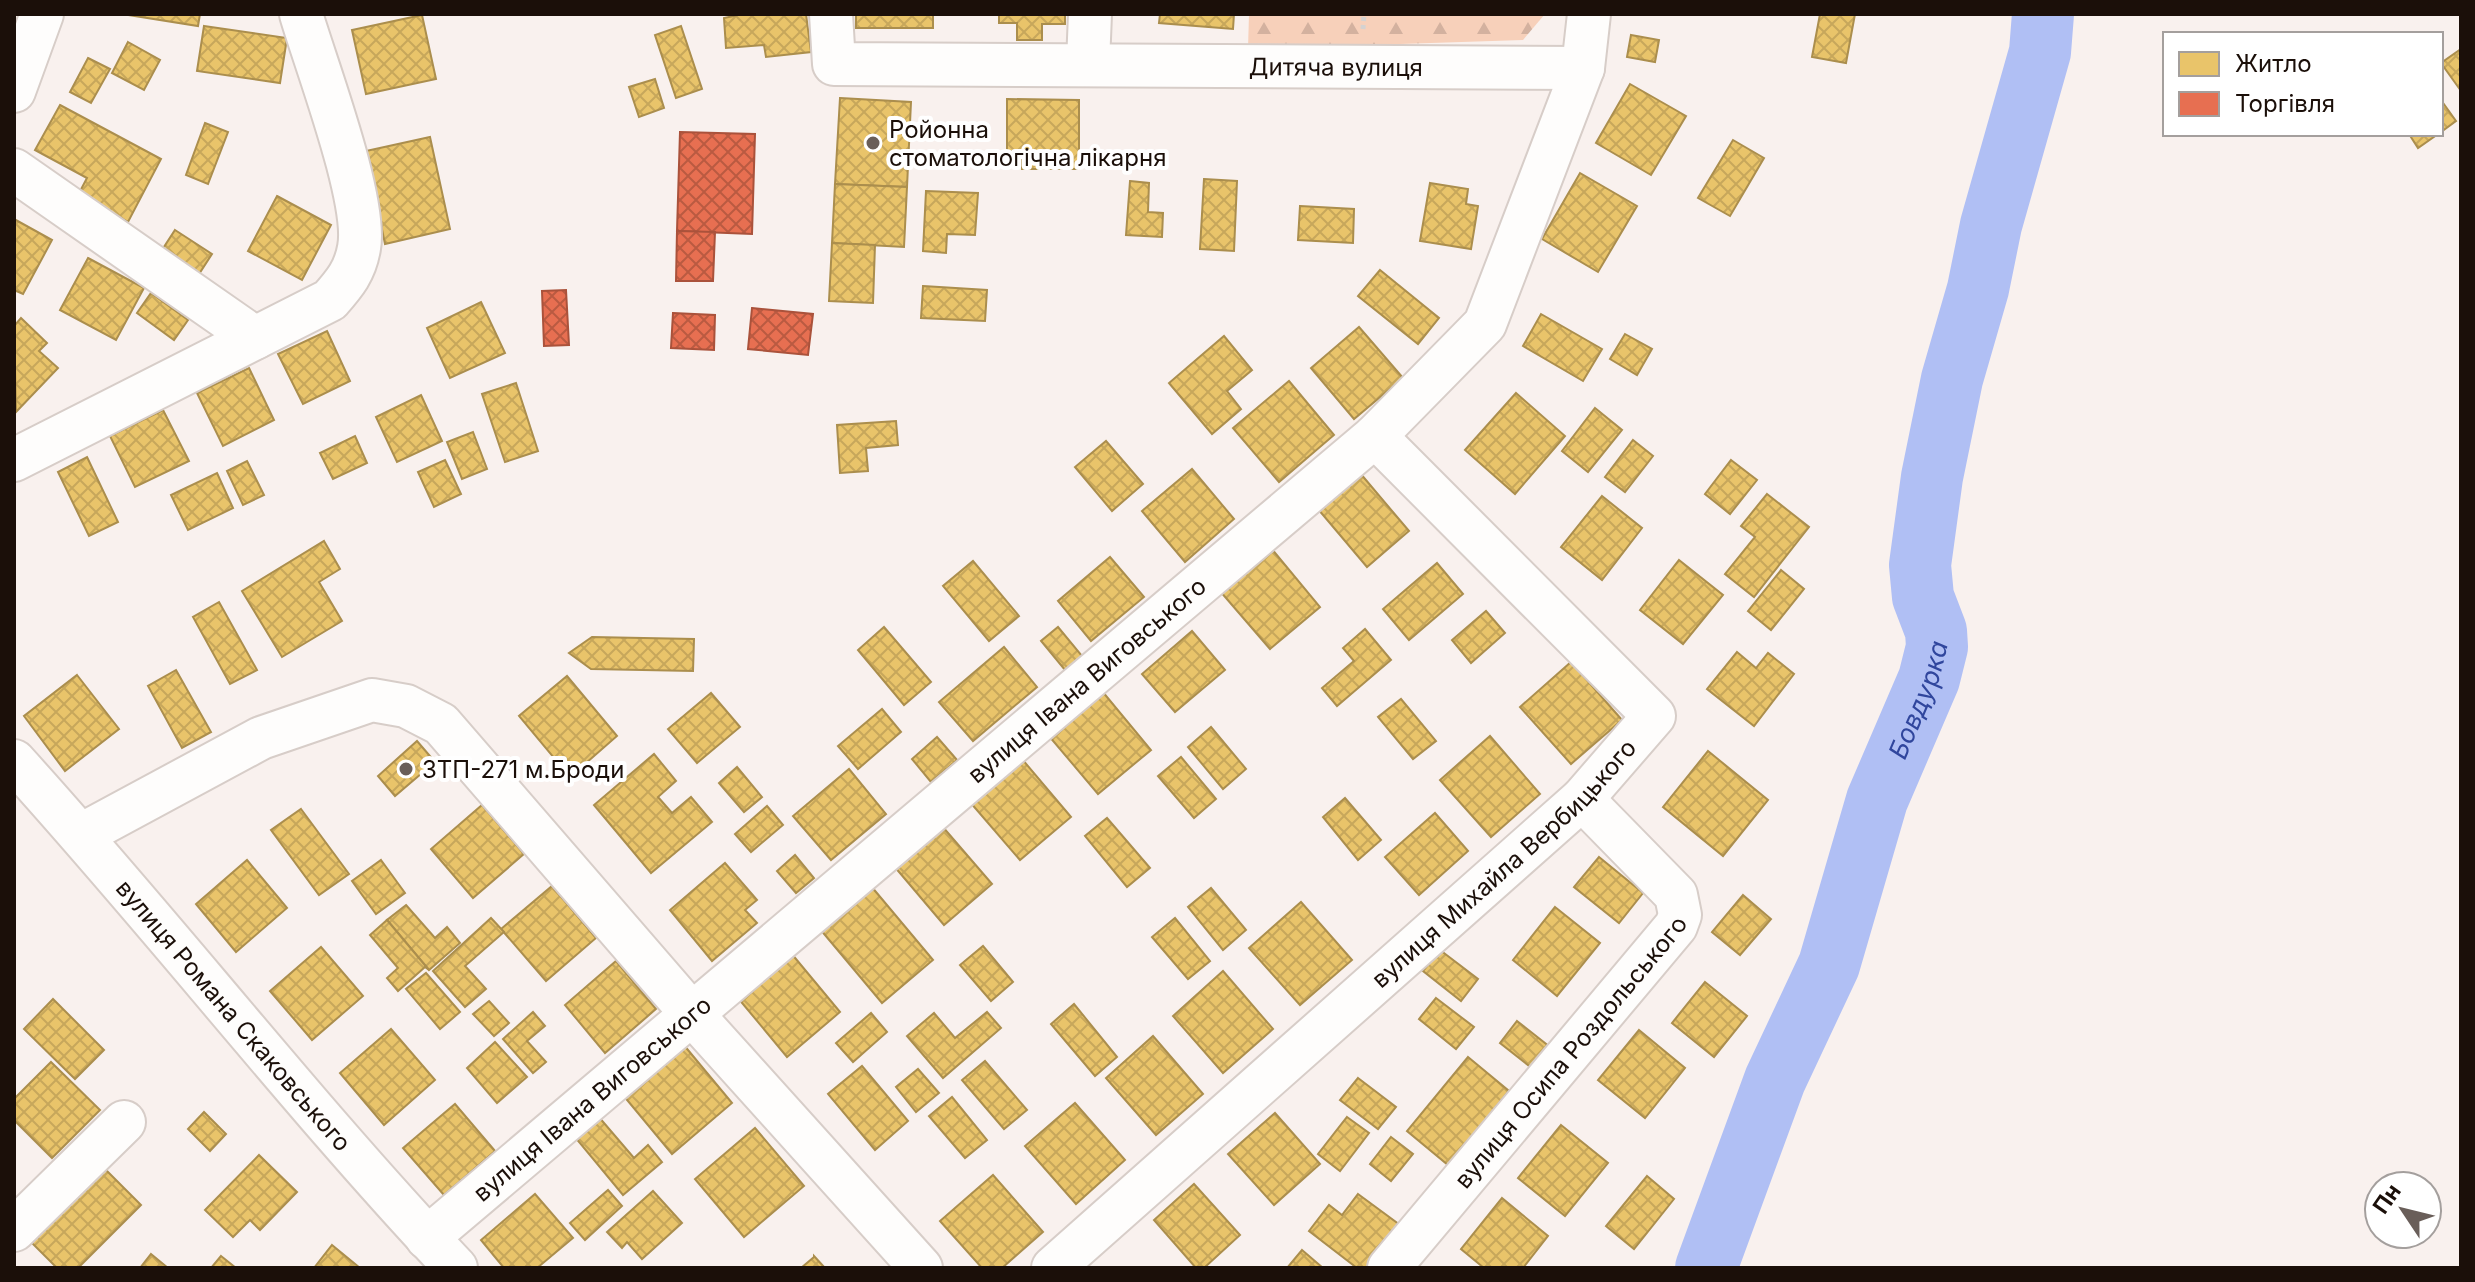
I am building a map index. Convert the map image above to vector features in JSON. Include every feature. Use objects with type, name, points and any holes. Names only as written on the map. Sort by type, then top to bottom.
[{"type":"street","points":[[14,91],[42,14]]},
{"type":"street","points":[[14,460],[330,300],[352,275],[360,244],[355,194],[301,14]]},
{"type":"street","name":"Дитяча вулиця","points":[[831,14],[834,64],[1583,68]]},
{"type":"street","points":[[1088,63],[1090,14]]},
{"type":"street","name":"вулиця Івана Виговського","points":[[427,1238],[1375,436],[1485,324],[1583,68],[1589,14]]},
{"type":"street","points":[[14,170],[255,338]]},
{"type":"street","name":"вулиця Михайла Вербицького","points":[[1053,1268],[1582,799],[1654,716],[1375,436]]},
{"type":"street","points":[[81,835],[261,738],[372,700],[406,706],[441,724],[692,1014],[921,1268]]},
{"type":"street","name":"вулиця Романа Скаковського","points":[[14,761],[81,835],[221,1004],[456,1268]]},
{"type":"street","name":"вулиця Осипа Роздольського","points":[[1389,1268],[1676,926],[1680,915],[1676,895],[1582,799]]},
{"type":"street","points":[[14,1230],[124,1122]]},
{"type":"shaded area","points":[[2033,14],[2055,14],[2049,55],[1961,383],[1941,479],[1931,563],[1948,647],[1939,681],[1873,842],[1854,927],[1839,971],[1785,1088],[1739,1205],[1721,1268],[1686,1268],[1710,1193],[1815,963],[1864,799],[1917,677],[1922,650],[1911,605],[1908,566],[1927,439],[1969,284],[1980,227],[2023,77]]},
{"type":"green space","points":[[1249,14],[1545,14],[1523,40],[1248,49]]},
{"type":"building: Житло","points":[[122,14],[200,14],[198,26]]},
{"type":"building: Житло","points":[[743,14],[806,14],[811,52],[766,57],[764,45],[726,48],[724,18]]},
{"type":"building: Житло","points":[[856,14],[933,14],[933,28],[856,28]]},
{"type":"building: Житло","points":[[999,14],[1065,14],[1065,24],[1042,24],[1042,40],[1017,40],[1017,23],[999,23]]},
{"type":"building: Житло","points":[[1160,14],[1234,14],[1233,29],[1159,23]]},
{"type":"building: Житло","points":[[1820,14],[1855,14],[1846,63],[1812,57]]},
{"type":"building: Житло","points":[[422,15],[436,79],[366,94],[352,30]]},
{"type":"building: Житло","points":[[204,26],[287,38],[280,83],[197,71]]},
{"type":"building: Житло","points":[[681,26],[702,89],[676,98],[655,35]]},
{"type":"building: Житло","points":[[1631,35],[1659,40],[1655,62],[1627,57]]},
{"type":"building: Житло","points":[[128,42],[160,60],[144,90],[112,73]]},
{"type":"building: Житло","points":[[2461,49],[2461,91],[2443,66],[2443,62]]},
{"type":"building: Житло","points":[[88,58],[110,69],[91,103],[70,92]]},
{"type":"building: Житло","points":[[655,79],[664,108],[639,117],[629,87]]},
{"type":"building: Житло","points":[[1630,84],[1686,116],[1651,175],[1596,143]]},
{"type":"building: Житло","name":"Ройонна стоматологічна лікарня","points":[[840,98],[911,102],[907,187],[835,184]]},
{"type":"building: Житло","points":[[1007,99],[1079,100],[1079,169],[1022,169],[1022,151],[1007,151]]},
{"type":"building: Житло","points":[[2443,103],[2456,121],[2443,131]]},
{"type":"building: Житло","points":[[60,105],[161,159],[128,222],[78,195],[87,178],[35,150]]},
{"type":"building: Житло","points":[[205,123],[228,132],[208,184],[186,175]]},
{"type":"building: Житло","points":[[2410,136],[2435,136],[2418,148]]},
{"type":"building: Житло","points":[[430,137],[450,229],[385,244],[366,151]]},
{"type":"building: Житло","points":[[1733,140],[1764,158],[1730,216],[1698,198]]},
{"type":"building: Житло","points":[[1580,173],[1637,206],[1598,272],[1542,239]]},
{"type":"building: Житло","points":[[1204,179],[1237,181],[1234,251],[1200,249]]},
{"type":"building: Житло","points":[[1130,181],[1149,183],[1148,212],[1163,213],[1162,237],[1126,235]]},
{"type":"building: Житло","points":[[1430,183],[1468,189],[1466,204],[1478,206],[1471,249],[1420,241]]},
{"type":"building: Житло","points":[[835,184],[907,187],[904,247],[832,243]]},
{"type":"building: Житло","points":[[926,191],[978,193],[975,235],[947,234],[946,253],[923,251]]},
{"type":"building: Житло","points":[[277,196],[331,225],[302,280],[248,251]]},
{"type":"building: Житло","points":[[1300,206],[1354,209],[1353,243],[1298,240]]},
{"type":"building: Житло","points":[[14,219],[52,240],[23,294],[14,290]]},
{"type":"building: Житло","points":[[175,230],[212,254],[199,274],[162,250]]},
{"type":"building: Житло","points":[[832,243],[875,245],[873,303],[829,301]]},
{"type":"building: Житло","points":[[88,258],[144,288],[116,340],[60,310]]},
{"type":"building: Житло","points":[[1380,270],[1439,318],[1418,344],[1358,296]]},
{"type":"building: Житло","points":[[923,286],[987,290],[985,321],[921,318]]},
{"type":"building: Житло","points":[[151,293],[188,320],[174,340],[137,313]]},
{"type":"building: Житло","points":[[481,302],[505,353],[450,378],[427,328]]},
{"type":"building: Житло","points":[[1541,314],[1602,349],[1583,381],[1523,346]]},
{"type":"building: Житло","points":[[21,318],[47,343],[39,351],[58,368],[16,412],[14,326]]},
{"type":"building: Житло","points":[[1359,327],[1403,378],[1354,419],[1311,368]]},
{"type":"building: Житло","points":[[327,331],[350,381],[303,404],[278,354]]},
{"type":"building: Житло","points":[[1625,334],[1652,349],[1637,375],[1610,359]]},
{"type":"building: Житло","points":[[1224,336],[1252,370],[1227,391],[1241,409],[1212,434],[1169,383]]},
{"type":"building: Житло","points":[[249,368],[274,420],[223,446],[197,393]]},
{"type":"building: Житло","points":[[1289,381],[1334,435],[1279,482],[1233,428]]},
{"type":"building: Житло","points":[[516,383],[538,451],[505,462],[482,394]]},
{"type":"building: Житло","points":[[1516,393],[1565,436],[1515,494],[1465,450]]},
{"type":"building: Житло","points":[[421,395],[442,441],[397,462],[376,417]]},
{"type":"building: Житло","points":[[1595,408],[1622,430],[1588,472],[1562,451]]},
{"type":"building: Житло","points":[[163,410],[189,461],[135,487],[110,436]]},
{"type":"building: Житло","points":[[896,421],[898,445],[866,448],[868,471],[840,473],[837,425]]},
{"type":"building: Житло","points":[[473,432],[487,469],[462,479],[447,442]]},
{"type":"building: Житло","points":[[355,436],[367,463],[333,479],[320,453]]},
{"type":"building: Житло","points":[[1633,440],[1653,456],[1625,492],[1605,477]]},
{"type":"building: Житло","points":[[1106,441],[1143,484],[1112,511],[1075,467]]},
{"type":"building: Житло","points":[[87,457],[118,522],[89,536],[58,472]]},
{"type":"building: Житло","points":[[445,460],[461,494],[434,507],[418,472]]},
{"type":"building: Житло","points":[[1731,460],[1757,480],[1730,514],[1705,494]]},
{"type":"building: Житло","points":[[247,461],[264,495],[243,505],[227,471]]},
{"type":"building: Житло","points":[[1192,469],[1234,519],[1185,562],[1142,511]]},
{"type":"building: Житло","points":[[217,473],[233,508],[188,530],[171,495]]},
{"type":"building: Житло","points":[[1360,473],[1409,531],[1367,567],[1318,509]]},
{"type":"building: Житло","points":[[1767,494],[1809,527],[1754,597],[1725,574],[1755,537],[1741,526]]},
{"type":"building: Житло","points":[[1602,496],[1642,528],[1602,580],[1561,547]]},
{"type":"building: Житло","points":[[324,541],[340,569],[319,582],[342,621],[282,657],[242,591]]},
{"type":"building: Житло","points":[[1271,548],[1320,607],[1270,649],[1220,591]]},
{"type":"building: Житло","points":[[1110,557],[1144,597],[1091,641],[1058,601]]},
{"type":"building: Житло","points":[[1679,560],[1723,595],[1683,644],[1640,610]]},
{"type":"building: Житло","points":[[973,561],[1019,616],[989,641],[943,586]]},
{"type":"building: Житло","points":[[1437,563],[1463,594],[1409,640],[1383,609]]},
{"type":"building: Житло","points":[[1781,570],[1804,589],[1771,630],[1748,611]]},
{"type":"building: Житло","points":[[219,602],[257,670],[230,684],[193,617]]},
{"type":"building: Житло","points":[[1486,611],[1505,633],[1471,663],[1452,640]]},
{"type":"building: Житло","points":[[884,627],[931,682],[904,705],[858,650]]},
{"type":"building: Житло","points":[[1058,627],[1087,662],[1070,676],[1041,641]]},
{"type":"building: Житло","points":[[1365,629],[1391,660],[1337,706],[1322,688],[1354,661],[1343,648]]},
{"type":"building: Житло","points":[[1192,631],[1225,670],[1175,712],[1142,674]]},
{"type":"building: Житло","points":[[592,637],[694,639],[693,671],[591,669],[569,653]]},
{"type":"building: Житло","points":[[1004,647],[1037,687],[973,741],[939,702]]},
{"type":"building: Житло","points":[[1737,652],[1756,668],[1768,653],[1794,674],[1754,726],[1707,689]]},
{"type":"building: Житло","points":[[1571,662],[1622,720],[1571,764],[1520,707]]},
{"type":"building: Житло","points":[[176,670],[211,732],[182,748],[148,686]]},
{"type":"building: Житло","points":[[77,675],[119,729],[65,771],[24,716]]},
{"type":"building: Житло","points":[[567,676],[617,736],[570,777],[519,716]]},
{"type":"building: Житло","points":[[1102,691],[1151,750],[1098,794],[1049,736]]},
{"type":"building: Житло","points":[[711,693],[740,727],[697,763],[668,729]]},
{"type":"building: Житло","points":[[1401,699],[1436,741],[1413,759],[1378,717]]},
{"type":"building: Житло","points":[[882,709],[901,732],[858,769],[838,746]]},
{"type":"building: Житло","points":[[1211,727],[1246,769],[1223,789],[1188,747]]},
{"type":"building: Житло","points":[[1490,736],[1540,794],[1491,837],[1440,780]]},
{"type":"building: Житло","points":[[937,737],[957,760],[931,782],[912,759]]},
{"type":"building: Житло","name":"ЗТП-271 м.Броди","points":[[417,741],[435,762],[395,796],[378,776]]},
{"type":"building: Житло","points":[[1708,751],[1768,800],[1723,856],[1663,807]]},
{"type":"building: Житло","points":[[654,754],[676,781],[658,797],[672,813],[691,797],[712,822],[651,873],[594,805]]},
{"type":"building: Житло","points":[[1181,757],[1216,799],[1194,818],[1158,776]]},
{"type":"building: Житло","points":[[1022,759],[1071,817],[1020,860],[970,802]]},
{"type":"building: Житло","points":[[737,767],[762,797],[744,812],[719,783]]},
{"type":"building: Житло","points":[[849,769],[886,814],[831,860],[793,816]]},
{"type":"building: Житло","points":[[1345,798],[1381,840],[1358,860],[1323,817]]},
{"type":"building: Житло","points":[[482,805],[524,854],[473,898],[431,849]]},
{"type":"building: Житло","points":[[767,806],[783,825],[751,852],[735,834]]},
{"type":"building: Житло","points":[[301,809],[349,874],[319,895],[271,830]]},
{"type":"building: Житло","points":[[1435,813],[1468,851],[1419,895],[1385,857]]},
{"type":"building: Житло","points":[[1107,818],[1150,868],[1127,887],[1085,836]]},
{"type":"building: Житло","points":[[942,826],[992,884],[944,925],[894,866]]},
{"type":"building: Житло","points":[[795,855],[814,878],[796,893],[777,871]]},
{"type":"building: Житло","points":[[1599,857],[1643,893],[1619,923],[1574,887]]},
{"type":"building: Житло","points":[[247,860],[287,908],[236,952],[196,904]]},
{"type":"building: Житло","points":[[381,860],[405,893],[376,914],[352,881]]},
{"type":"building: Житло","points":[[725,863],[757,900],[745,910],[757,923],[712,961],[670,910]]},
{"type":"building: Житло","points":[[552,886],[596,938],[546,981],[501,929]]},
{"type":"building: Житло","points":[[871,886],[933,960],[882,1003],[820,929]]},
{"type":"building: Житло","points":[[1211,888],[1246,930],[1223,950],[1188,907]]},
{"type":"building: Житло","points":[[1743,895],[1771,919],[1740,955],[1712,932]]},
{"type":"building: Житло","points":[[1301,902],[1352,960],[1300,1005],[1249,948]]},
{"type":"building: Житло","points":[[406,905],[435,938],[447,927],[460,943],[429,970],[387,920]]},
{"type":"building: Житло","points":[[1555,907],[1600,943],[1557,996],[1513,960]]},
{"type":"building: Житло","points":[[491,918],[504,932],[465,966],[486,989],[465,1007],[433,971]]},
{"type":"building: Житло","points":[[1175,918],[1210,961],[1188,979],[1152,937]]},
{"type":"building: Житло","points":[[387,920],[429,970],[425,967],[398,991],[387,978],[398,968],[370,935]]},
{"type":"building: Житло","points":[[983,946],[1013,982],[991,1001],[960,965]]},
{"type":"building: Житло","points":[[321,947],[363,996],[312,1040],[270,991]]},
{"type":"building: Житло","points":[[1440,950],[1478,979],[1461,1001],[1423,971]]},
{"type":"building: Житло","points":[[791,953],[840,1012],[787,1057],[738,998]]},
{"type":"building: Житло","points":[[616,961],[656,1009],[605,1053],[565,1005]]},
{"type":"building: Житло","points":[[1223,971],[1273,1029],[1223,1073],[1173,1016]]},
{"type":"building: Житло","points":[[426,973],[460,1012],[440,1029],[406,989]]},
{"type":"building: Житло","points":[[1705,982],[1747,1016],[1714,1057],[1672,1023]]},
{"type":"building: Житло","points":[[1436,998],[1474,1027],[1456,1049],[1419,1019]]},
{"type":"building: Житло","points":[[53,999],[104,1050],[75,1079],[24,1029]]},
{"type":"building: Житло","points":[[489,1001],[509,1023],[494,1036],[473,1014]]},
{"type":"building: Житло","points":[[1074,1004],[1117,1057],[1095,1076],[1051,1024]]},
{"type":"building: Житло","points":[[533,1012],[545,1026],[527,1041],[546,1062],[533,1073],[503,1039]]},
{"type":"building: Житло","points":[[987,1012],[1001,1028],[943,1078],[907,1036],[934,1013],[955,1038]]},
{"type":"building: Житло","points":[[871,1013],[887,1032],[853,1062],[836,1043]]},
{"type":"building: Житло","points":[[1517,1021],[1555,1051],[1538,1073],[1500,1043]]},
{"type":"building: Житло","points":[[391,1029],[435,1080],[384,1125],[340,1073]]},
{"type":"building: Житло","points":[[1639,1030],[1685,1068],[1645,1118],[1598,1080]]},
{"type":"building: Житло","points":[[1153,1036],[1203,1094],[1156,1135],[1106,1078]]},
{"type":"building: Житло","points":[[495,1042],[527,1077],[497,1103],[467,1068]]},
{"type":"building: Житло","points":[[683,1044],[732,1103],[672,1154],[623,1095]]},
{"type":"building: Житло","points":[[1468,1057],[1509,1091],[1448,1165],[1407,1131]]},
{"type":"building: Житло","points":[[985,1061],[1027,1110],[1004,1129],[962,1080]]},
{"type":"building: Житло","points":[[51,1062],[100,1110],[52,1158],[14,1120],[14,1099]]},
{"type":"building: Житло","points":[[862,1066],[908,1121],[875,1150],[828,1094]]},
{"type":"building: Житло","points":[[918,1069],[939,1093],[916,1112],[896,1087]]},
{"type":"building: Житло","points":[[1358,1078],[1396,1107],[1378,1129],[1340,1100]]},
{"type":"building: Житло","points":[[952,1097],[987,1140],[965,1158],[929,1116]]},
{"type":"building: Житло","points":[[1075,1103],[1125,1160],[1076,1204],[1025,1146]]},
{"type":"building: Житло","points":[[455,1104],[495,1151],[444,1195],[403,1148]]},
{"type":"building: Житло","points":[[204,1112],[226,1134],[210,1151],[188,1129]]},
{"type":"building: Житло","points":[[1275,1113],[1320,1164],[1274,1205],[1228,1154]]},
{"type":"building: Житло","points":[[598,1116],[634,1158],[648,1145],[662,1162],[623,1195],[574,1136]]},
{"type":"building: Житло","points":[[1347,1117],[1369,1133],[1340,1171],[1318,1154]]},
{"type":"building: Житло","points":[[1561,1125],[1608,1163],[1565,1216],[1518,1178]]},
{"type":"building: Житло","points":[[755,1128],[804,1186],[744,1237],[695,1179]]},
{"type":"building: Житло","points":[[1391,1137],[1413,1154],[1391,1181],[1370,1164]]},
{"type":"building: Житло","points":[[259,1155],[297,1192],[260,1230],[250,1220],[233,1237],[205,1210]]},
{"type":"building: Житло","points":[[103,1167],[141,1205],[78,1268],[57,1268],[30,1241]]},
{"type":"building: Житло","points":[[993,1175],[1043,1232],[1002,1268],[982,1268],[940,1221]]},
{"type":"building: Житло","points":[[1647,1176],[1674,1199],[1634,1249],[1606,1226]]},
{"type":"building: Житло","points":[[1194,1184],[1240,1235],[1204,1268],[1196,1268],[1154,1220]]},
{"type":"building: Житло","points":[[608,1190],[622,1206],[585,1240],[570,1223]]},
{"type":"building: Житло","points":[[653,1191],[682,1223],[642,1259],[627,1242],[622,1248],[607,1232]]},
{"type":"building: Житло","points":[[535,1194],[573,1238],[537,1268],[504,1268],[481,1240]]},
{"type":"building: Житло","points":[[1358,1194],[1400,1225],[1367,1268],[1357,1268],[1309,1231],[1329,1205],[1342,1215]]},
{"type":"building: Житло","points":[[1502,1198],[1548,1236],[1523,1268],[1484,1268],[1461,1249]]},
{"type":"building: Житло","points":[[332,1245],[360,1268],[314,1268]]},
{"type":"building: Житло","points":[[1302,1250],[1323,1268],[1287,1268]]},
{"type":"building: Житло","points":[[151,1254],[168,1268],[140,1268]]},
{"type":"building: Житло","points":[[221,1256],[236,1268],[211,1268]]},
{"type":"building: Житло","points":[[814,1257],[825,1268],[801,1268]]},
{"type":"building: Торгівля","points":[[680,132],[755,134],[752,234],[677,231]]},
{"type":"building: Торгівля","points":[[677,231],[715,232],[713,281],[676,281]]},
{"type":"building: Торгівля","points":[[566,290],[569,345],[544,346],[542,291]]},
{"type":"building: Торгівля","points":[[752,308],[813,314],[808,355],[748,349]]},
{"type":"building: Торгівля","points":[[673,313],[715,315],[714,350],[671,348]]},
{"type":"waterway","name":"Бовдурка","points":[[1706,1268],[1775,1080],[1829,965],[1877,800],[1929,679],[1937,647],[1936,631],[1923,597],[1920,565],[1932,477],[1952,379],[1978,289],[1991,225],[2040,52],[2043,14]]},
{"type":"place","name":"Ройонна стоматологічна лікарня","points":[[873,143]]},
{"type":"place","name":"ЗТП-271 м.Броди","points":[[406,769]]}]
